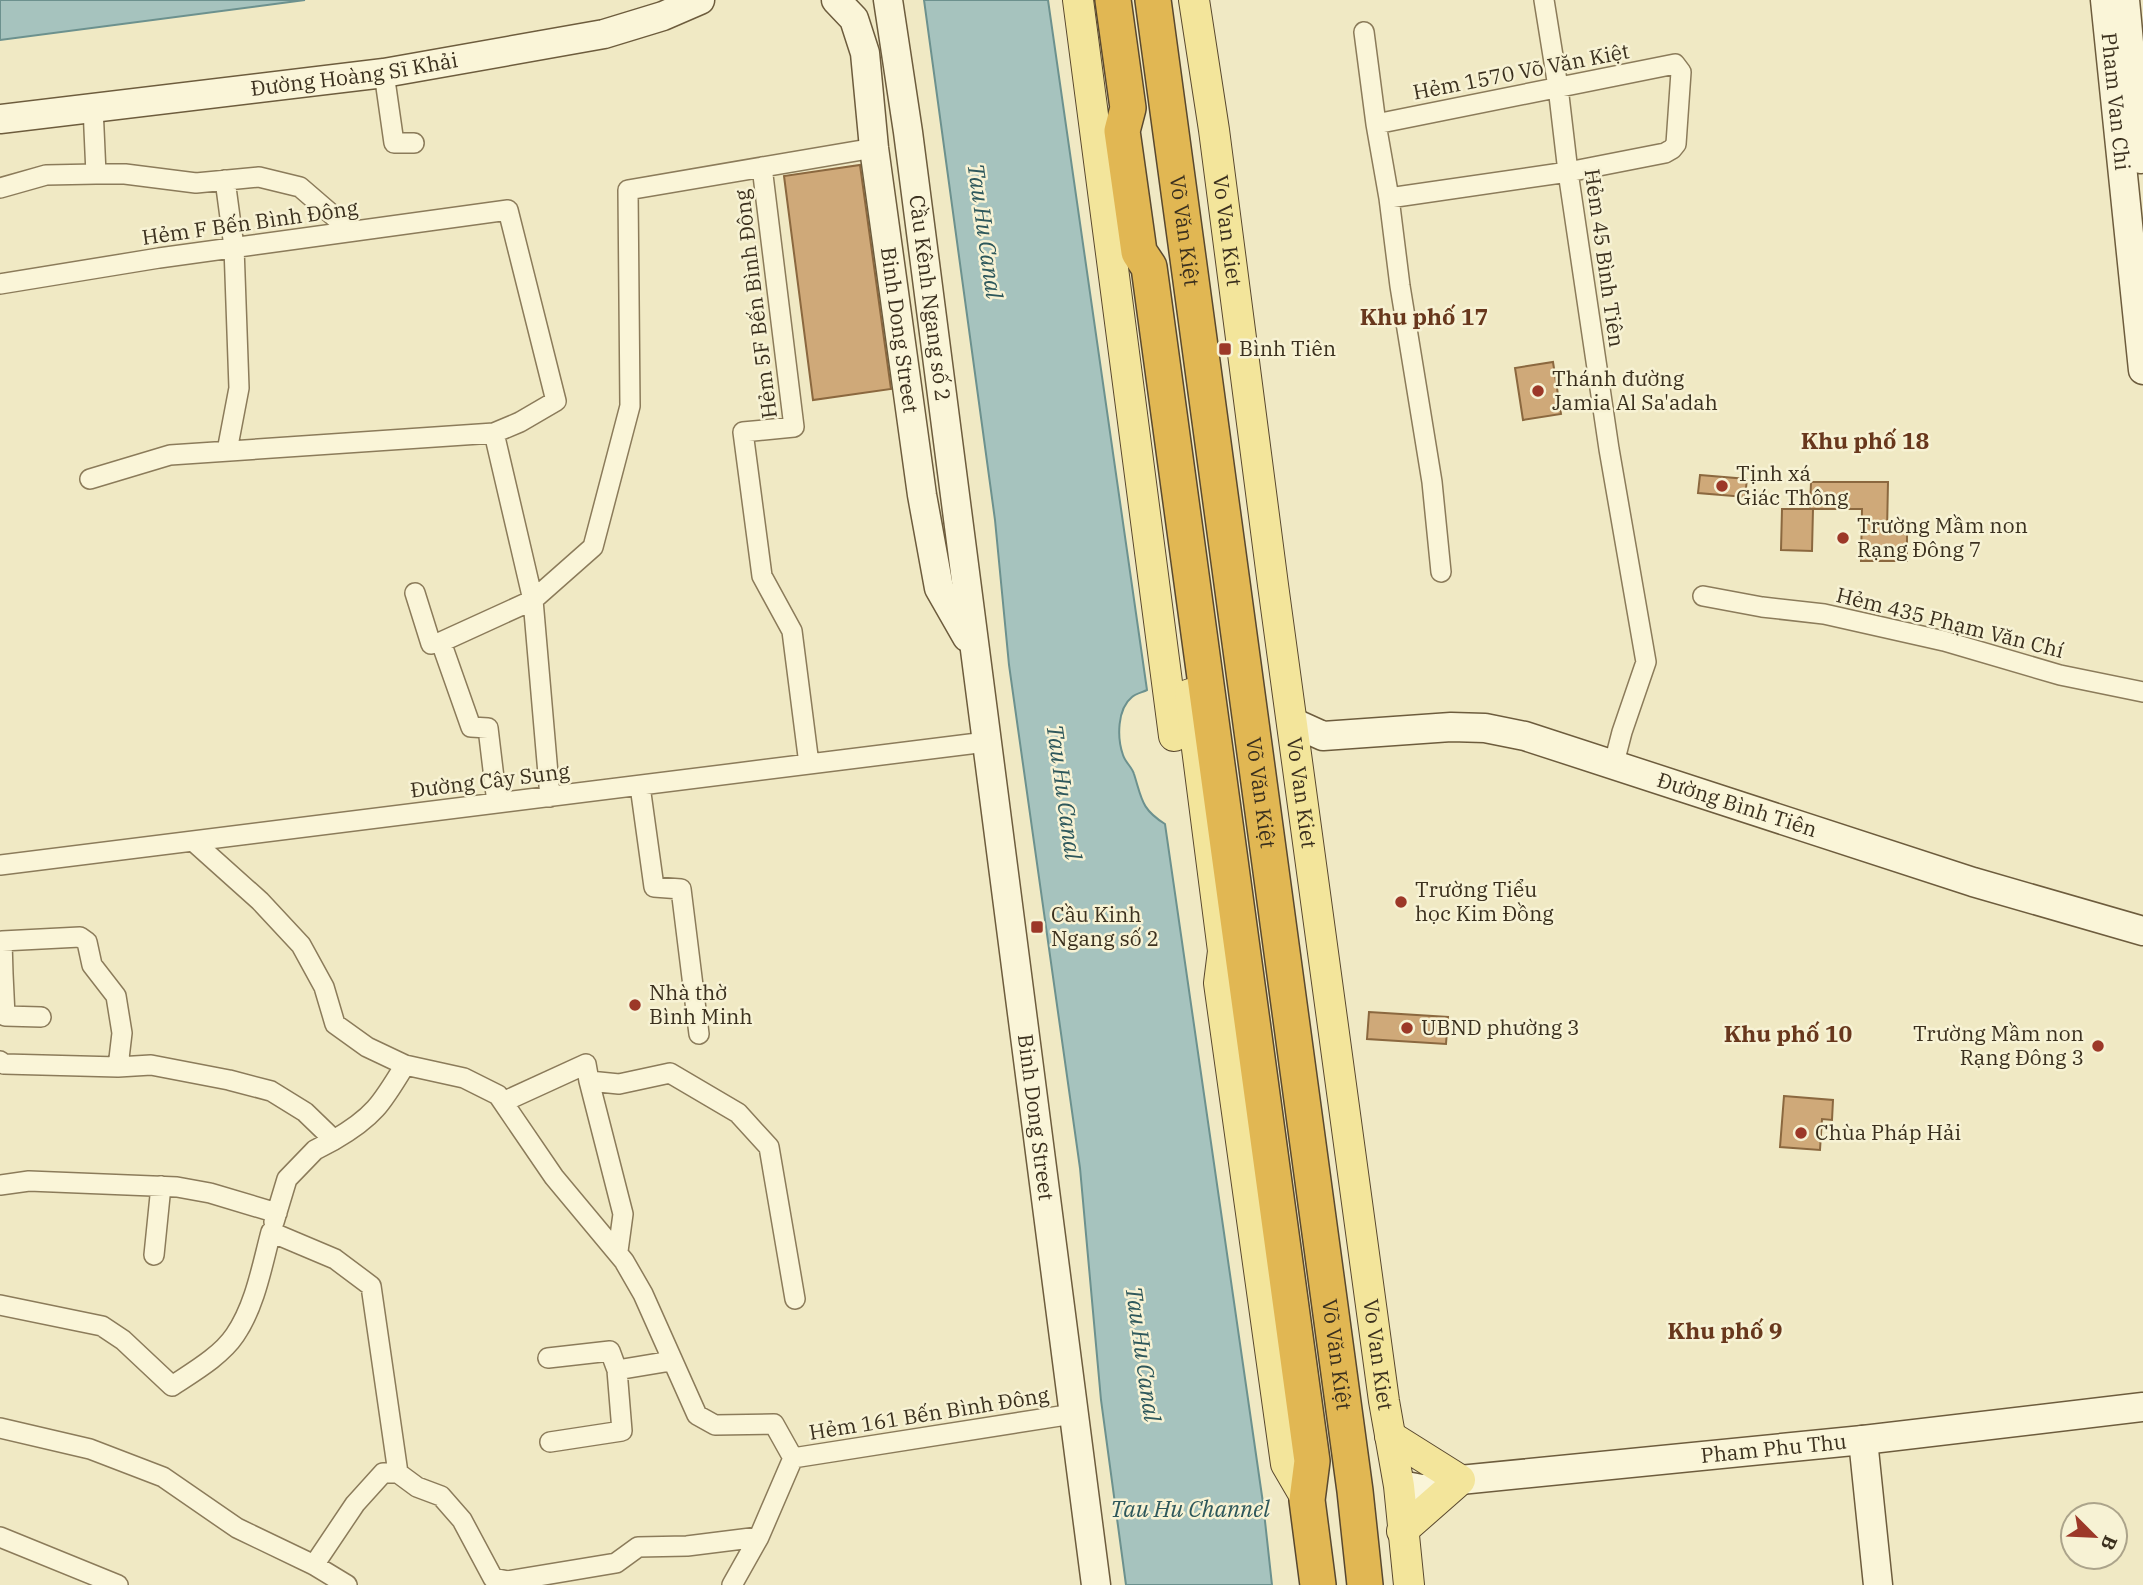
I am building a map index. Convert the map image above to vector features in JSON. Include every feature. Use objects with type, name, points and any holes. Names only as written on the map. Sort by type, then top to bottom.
[{"type":"highway","name":"Võ Văn Kiệt","points":[[1113,0],[1128,108],[1122,131],[1139,252],[1149,267],[1312,1461],[1307,1500],[1318,1585]]},
{"type":"highway","name":"Võ Văn Kiệt","points":[[1153,0],[1366,1585]]},
{"type":"highway","points":[[1307,1500],[1355,1491]]},
{"type":"main road","name":"Võ Văn Kiệt","points":[[1078,0],[1203,954],[1219,983]]},
{"type":"main road","name":"Võ Văn Kiệt","points":[[1096,0],[1110,108],[1122,131]]},
{"type":"main road","name":"Vo Van Kiet","points":[[1194,0],[1214,131],[1390,1436],[1403,1486],[1402,1531],[1409,1585]]},
{"type":"main road","name":"Võ Văn Kiệt","points":[[1139,252],[1134,269],[1223,951],[1219,983],[1286,1464],[1307,1500]]},
{"type":"main road","points":[[1390,1436],[1460,1480],[1402,1531]]},
{"type":"main road","points":[[1355,1491],[1403,1486]]},
{"type":"street","name":"Đường Hoàng Sĩ Khải","points":[[0,119],[384,73],[604,34],[663,16],[700,0]]},
{"type":"street","name":"Cầu Kênh Ngang số 2","points":[[888,0],[908,132],[967,598]]},
{"type":"street","name":"Hẻm 45 Bình Tiên","points":[[1544,0],[1609,449],[1646,662],[1613,767]]},
{"type":"street","name":"Pham Van Chi","points":[[2105,0],[2138,286],[2143,370]]},
{"type":"street","name":"Pham Van Chi","points":[[2125,0],[2143,179]]},
{"type":"street","name":"Binh Dong Street","points":[[839,3],[854,19],[865,53],[874,148],[922,495],[939,588],[974,650]]},
{"type":"street","points":[[1364,32],[1400,286],[1432,482],[1441,572]]},
{"type":"street","name":"Hẻm 1570 Võ Văn Kiệt","points":[[1376,124],[1675,64],[1681,72],[1676,144],[1672,149],[1665,153],[1568,172]]},
{"type":"street","points":[[384,73],[394,143],[414,143]]},
{"type":"street","points":[[93,107],[96,174]]},
{"type":"street","points":[[415,593],[431,644],[441,642],[533,600],[593,547],[630,406],[628,190],[874,148]]},
{"type":"street","name":"Hẻm 5F Bến Bình Đông","points":[[762,167],[794,427],[743,432],[762,576],[792,631],[809,764]]},
{"type":"street","points":[[1389,198],[1568,172]]},
{"type":"street","points":[[0,188],[46,175],[125,174],[196,183],[258,177],[300,187],[351,231]]},
{"type":"street","points":[[225,180],[234,247],[239,388],[227,451]]},
{"type":"street","name":"Hẻm F Bến Bình Đông","points":[[0,284],[234,247],[508,209],[556,401],[520,422],[494,433]]},
{"type":"street","points":[[90,479],[170,455],[494,433],[533,600],[550,797]]},
{"type":"street","name":"Hẻm 435 Phạm Văn Chí","points":[[1703,596],[1861,622],[1944,641],[2060,675],[2143,692]]},
{"type":"street","name":"Binh Dong Street","points":[[967,598],[1096,1585]]},
{"type":"street","points":[[441,642],[471,727],[488,728],[496,803]]},
{"type":"street","name":"Đường Bình Tiên","points":[[1292,722],[1323,736],[1451,727],[1485,728],[1525,736],[1613,767],[1973,882],[2143,931]]},
{"type":"street","points":[[1299,767],[1323,736]]},
{"type":"street","name":"Đường Cây Sung","points":[[0,865],[986,742]]},
{"type":"street","points":[[640,786],[654,887],[681,889],[699,1034]]},
{"type":"street","points":[[193,841],[260,901],[301,945],[324,987],[335,1024],[367,1047],[405,1065],[464,1077],[498,1095],[554,1177],[618,1251],[643,1294],[697,1415],[715,1425],[774,1424],[793,1458]]},
{"type":"street","points":[[41,1017],[5,1016],[1,974],[2,941],[80,937],[88,942],[93,965],[116,996],[122,1033],[118,1067]]},
{"type":"street","points":[[0,1061],[4,1064],[118,1067],[151,1065],[229,1080],[271,1091],[304,1112],[334,1140]]},
{"type":"street","points":[[503,1102],[586,1063],[623,1214],[618,1251]]},
{"type":"street","points":[[0,1305],[102,1326],[123,1339],[172,1386],[209,1360],[235,1336],[247,1312],[287,1179],[315,1150],[359,1126],[382,1104],[405,1065]]},
{"type":"street","points":[[589,1081],[619,1084],[670,1073],[738,1113],[769,1147],[795,1299]]},
{"type":"street","points":[[0,1185],[29,1181],[177,1187],[209,1193],[277,1213]]},
{"type":"street","points":[[154,1255],[161,1186]]},
{"type":"street","points":[[271,1233],[335,1259],[372,1286],[398,1473]]},
{"type":"street","points":[[548,1358],[610,1352],[617,1370],[622,1431],[550,1441]]},
{"type":"street","points":[[617,1370],[671,1361]]},
{"type":"street","name":"Pham Phu Thu","points":[[1403,1486],[1418,1478],[1448,1475],[1460,1480],[1863,1440],[2143,1407]]},
{"type":"street","name":"Hẻm 161 Bến Bình Đông","points":[[732,1585],[759,1537],[793,1458],[1073,1414]]},
{"type":"street","points":[[0,1428],[90,1449],[163,1477],[237,1528],[314,1565],[347,1585]]},
{"type":"street","points":[[1863,1440],[1878,1585]]},
{"type":"street","points":[[314,1565],[355,1504],[383,1473],[398,1473],[417,1487],[441,1496],[462,1520],[493,1582],[616,1563],[638,1547],[687,1546],[759,1537]]},
{"type":"street","points":[[0,1537],[118,1585]]},
{"type":"water","points":[[0,0],[305,0],[0,40]]},
{"type":"water","name":"Tau Hu Channel","points":[[924,0],[1048,0],[1147,690],[1133,696],[1123,709],[1120,724],[1121,748],[1133,771],[1144,803],[1151,813],[1165,824],[1263,1503],[1272,1585],[1126,1585],[1101,1400],[1080,1168],[1009,665],[995,520]]},
{"type":"building","points":[[860,165],[891,389],[813,400],[784,176]]},
{"type":"building","name":"Thánh đường Jamia Al Sa'adah","points":[[1553,362],[1561,414],[1523,420],[1515,368]]},
{"type":"building","name":"Tịnh xá Giác Thông","points":[[1700,475],[1747,479],[1745,497],[1698,493]]},
{"type":"building","points":[[1811,482],[1888,482],[1887,532],[1907,532],[1907,561],[1861,561],[1862,509],[1810,509]]},
{"type":"building","points":[[1782,509],[1813,509],[1812,551],[1781,550]]},
{"type":"building","name":"UBND phường 3","points":[[1369,1012],[1448,1017],[1446,1044],[1367,1039]]},
{"type":"building","name":"Chùa Pháp Hải","points":[[1784,1096],[1833,1100],[1832,1120],[1822,1119],[1820,1150],[1780,1147]]},
{"type":"place","name":"Bình Tiên","points":[[1225,349]]},
{"type":"place","name":"Thánh đường Jamia Al Sa'adah","points":[[1538,391]]},
{"type":"place","name":"Tịnh xá Giác Thông","points":[[1722,486]]},
{"type":"place","name":"Trường Mầm non Rạng Đông 7","points":[[1843,538]]},
{"type":"place","name":"Trường Tiểu học Kim Đồng","points":[[1401,902]]},
{"type":"place","name":"Cầu Kinh Ngang số 2","points":[[1037,927]]},
{"type":"place","name":"Nhà thờ Bình Minh","points":[[635,1005]]},
{"type":"place","name":"UBND phường 3","points":[[1407,1028]]},
{"type":"place","name":"Trường Mầm non Rạng Đông 3","points":[[2098,1046]]},
{"type":"place","name":"Chùa Pháp Hải","points":[[1801,1133]]},
{"type":"district","name":"Khu phố 17","points":[[1424,317]]},
{"type":"district","name":"Khu phố 18","points":[[1865,441]]},
{"type":"district","name":"Khu phố 10","points":[[1788,1034]]},
{"type":"district","name":"Khu phố 9","points":[[1725,1331]]},
{"type":"water label","name":"Tau Hu Canal","points":[[985,231]]},
{"type":"water label","name":"Tau Hu Canal","points":[[1064,792]]},
{"type":"water label","name":"Tau Hu Canal","points":[[1143,1354]]}]
